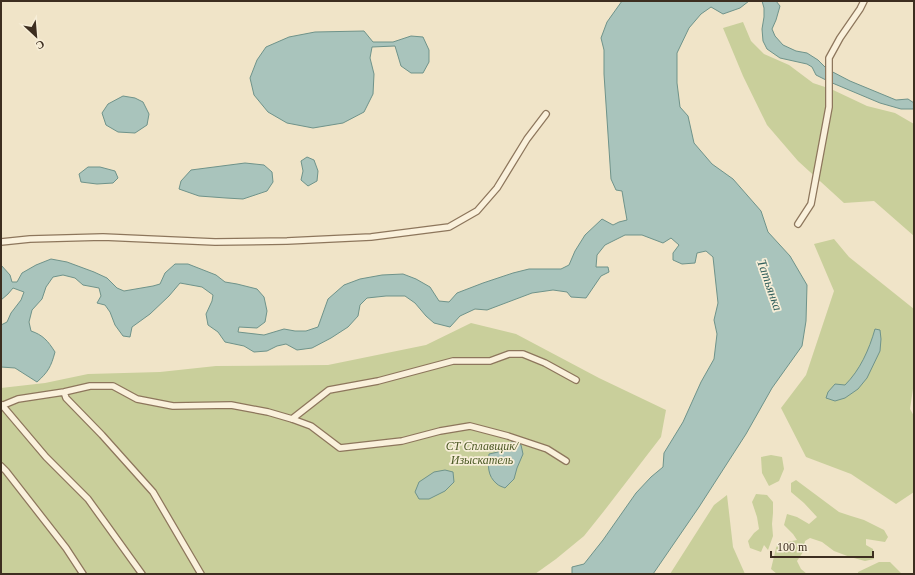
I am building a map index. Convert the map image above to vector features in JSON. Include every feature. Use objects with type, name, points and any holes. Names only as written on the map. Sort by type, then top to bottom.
[{"type":"street","points":[[798,224],[811,204],[829,107],[829,58],[864,1]]},
{"type":"street","points":[[1,242],[30,239],[103,237],[215,242],[287,241],[371,237],[449,227],[477,211],[497,188],[527,139],[546,114]]},
{"type":"street","points":[[292,419],[329,390],[378,381],[454,361],[490,361],[509,354],[523,354],[545,363],[576,380]]},
{"type":"street","points":[[142,574],[88,499],[46,457],[2,406],[18,399],[64,392],[90,386],[113,386],[137,399],[173,406],[230,405],[268,412],[311,426],[340,448],[402,441],[440,431],[470,426],[508,436],[547,449],[566,460]]},
{"type":"street","points":[[64,392],[66,398],[102,435],[153,492],[201,574]]},
{"type":"street","points":[[1,466],[66,548],[83,574]]},
{"type":"green space","points":[[743,22],[751,41],[764,54],[789,65],[813,83],[831,89],[867,106],[895,113],[914,124],[914,236],[874,201],[844,203],[798,161],[767,125],[743,76],[723,28]]},
{"type":"green space","points":[[834,239],[849,257],[914,309],[914,382],[910,409],[914,416],[914,492],[896,504],[851,474],[806,457],[781,408],[806,375],[834,291],[814,244]]},
{"type":"green space","name":"СТ Сплавщик/ Изыскатель","points":[[471,323],[516,334],[599,378],[666,410],[661,437],[604,511],[584,536],[535,574],[1,574],[1,388],[45,383],[88,374],[160,372],[216,366],[328,365],[426,345]]},
{"type":"green space","points":[[771,455],[782,457],[784,469],[779,481],[769,486],[762,473],[761,457]]},
{"type":"green space","points":[[796,480],[839,512],[864,520],[884,530],[888,537],[885,542],[866,539],[866,545],[873,549],[874,559],[865,561],[850,557],[834,551],[822,542],[810,538],[805,541],[803,552],[797,561],[801,569],[807,574],[777,574],[771,569],[777,544],[797,540],[784,525],[787,514],[797,517],[809,524],[817,517],[791,492],[791,483]]},
{"type":"green space","points":[[756,494],[767,495],[773,502],[773,536],[768,550],[764,545],[761,552],[750,548],[748,541],[759,529],[752,502]]},
{"type":"green space","points":[[727,495],[733,547],[745,574],[670,574],[714,505]]},
{"type":"green space","points":[[879,562],[890,562],[902,574],[858,574],[858,572]]},
{"type":"water","name":"Татьянка","points":[[622,1],[749,1],[740,8],[723,14],[711,7],[701,14],[689,28],[677,53],[677,83],[680,107],[688,116],[694,143],[712,164],[733,179],[761,211],[768,232],[790,256],[807,285],[806,321],[802,346],[772,388],[746,434],[699,507],[653,574],[572,574],[572,567],[584,564],[636,493],[663,467],[664,453],[683,422],[701,382],[714,359],[717,334],[714,320],[718,303],[713,257],[706,251],[697,253],[695,263],[682,264],[673,260],[673,253],[679,245],[671,238],[663,243],[642,235],[625,235],[605,245],[597,255],[596,267],[608,267],[609,272],[601,276],[586,298],[571,297],[567,292],[553,290],[532,293],[487,310],[475,309],[460,316],[450,327],[434,323],[415,303],[405,296],[367,298],[360,305],[358,316],[348,327],[312,348],[297,350],[286,344],[277,346],[267,351],[254,352],[244,346],[225,342],[218,332],[208,325],[206,314],[213,295],[202,287],[180,283],[150,314],[132,327],[130,337],[123,336],[115,325],[110,312],[105,305],[97,303],[101,296],[99,288],[83,285],[75,278],[63,275],[53,277],[46,287],[42,299],[32,310],[29,322],[31,331],[39,334],[45,339],[55,352],[46,372],[37,382],[15,368],[1,367],[1,325],[7,322],[11,313],[21,300],[24,292],[13,288],[1,300],[1,265],[10,275],[12,282],[17,282],[22,273],[51,259],[67,262],[107,278],[117,288],[124,291],[160,284],[165,273],[175,264],[188,264],[216,275],[225,282],[257,289],[264,297],[267,311],[265,322],[257,328],[239,327],[238,332],[264,335],[284,329],[306,331],[318,327],[328,299],[344,285],[360,279],[382,275],[403,274],[430,287],[439,301],[449,302],[457,293],[513,273],[529,269],[561,269],[569,265],[575,251],[585,235],[602,219],[613,225],[627,220],[622,191],[616,190],[611,179],[604,74],[604,50],[601,38],[607,22]]},
{"type":"water","points":[[762,1],[776,1],[780,6],[772,29],[775,36],[783,45],[796,51],[807,53],[818,60],[827,69],[850,81],[896,100],[908,99],[914,103],[914,109],[901,109],[880,103],[816,75],[812,67],[807,64],[780,58],[767,49],[763,41],[762,29],[764,8]]},
{"type":"water","points":[[364,31],[373,42],[393,42],[411,36],[423,37],[429,50],[429,62],[423,73],[411,73],[401,66],[395,46],[372,47],[370,58],[374,74],[373,94],[364,112],[343,123],[313,128],[287,123],[268,112],[254,95],[250,78],[257,60],[266,47],[289,37],[315,32]]},
{"type":"water","points":[[123,96],[135,98],[143,102],[149,114],[147,125],[135,133],[118,132],[106,125],[102,113],[108,104]]},
{"type":"water","points":[[307,157],[314,160],[318,171],[317,181],[308,186],[301,180],[303,171],[301,161]]},
{"type":"water","points":[[245,163],[264,165],[272,172],[273,182],[267,191],[243,199],[199,196],[179,189],[181,181],[191,170]]},
{"type":"water","points":[[88,167],[100,167],[115,171],[118,178],[113,183],[97,184],[81,182],[79,174]]},
{"type":"water","points":[[875,329],[880,330],[880,351],[867,378],[858,389],[845,398],[835,401],[826,398],[828,392],[835,384],[845,385],[860,366],[867,352]]},
{"type":"water","points":[[513,441],[521,445],[523,454],[514,479],[505,488],[498,485],[491,477],[488,466],[489,454],[498,452]]},
{"type":"water","points":[[445,470],[453,472],[454,482],[445,491],[429,499],[419,499],[415,492],[419,482],[434,472]]}]
